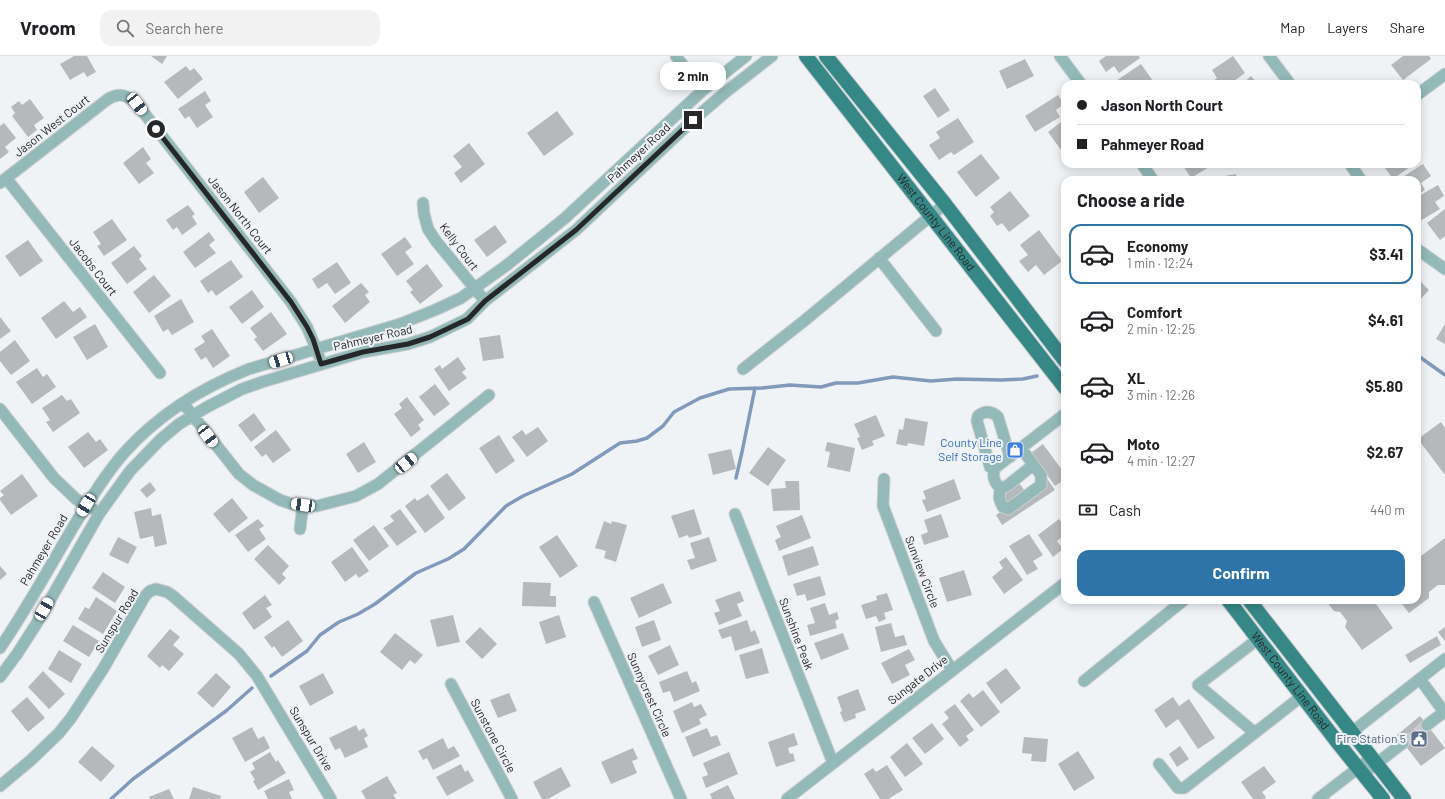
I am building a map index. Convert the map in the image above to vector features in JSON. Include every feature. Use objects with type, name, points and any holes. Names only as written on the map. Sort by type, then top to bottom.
[{"type":"main road","name":"West County Line Road","points":[[806,56],[1061,383]]},
{"type":"main road","name":"West County Line Road","points":[[826,56],[945,204],[1061,356]]},
{"type":"main road","name":"West County Line Road","points":[[1231,604],[1383,799]]},
{"type":"main road","name":"West County Line Road","points":[[1252,604],[1404,799]]},
{"type":"street","points":[[676,56],[702,91]]},
{"type":"street","name":"Pahmeyer Road","points":[[1,646],[86,505],[110,470],[124,453],[150,428],[198,393],[229,377],[249,369],[317,350],[419,317],[461,298],[524,252],[565,218],[702,91],[746,56]]},
{"type":"street","name":"Pahmeyer Road","points":[[0,676],[17,654],[37,623],[99,514],[130,471],[143,456],[179,424],[207,407],[242,389],[363,352],[408,344],[430,337],[468,319],[485,301],[576,230],[693,120],[772,56]]},
{"type":"street","points":[[1060,56],[1078,80]]},
{"type":"street","points":[[1269,56],[1287,80]]},
{"type":"street","points":[[1421,92],[1445,74]]},
{"type":"street","name":"Jason West Court","points":[[3,181],[112,96],[122,95]]},
{"type":"street","name":"Jason North Court","points":[[122,95],[127,96],[137,104],[291,302],[307,327],[317,350],[321,364]]},
{"type":"street","name":"Jacobs Court","points":[[3,181],[160,373]]},
{"type":"street","name":"Kelly Court","points":[[423,203],[428,229],[485,301]]},
{"type":"street","points":[[743,369],[931,217],[945,204]]},
{"type":"street","points":[[1421,252],[1445,269]]},
{"type":"street","points":[[879,258],[936,331]]},
{"type":"street","points":[[183,403],[240,474],[252,485],[280,500],[303,505],[317,506],[330,504],[356,496],[378,484],[489,395]]},
{"type":"street","points":[[0,409],[54,478],[76,499],[99,514]]},
{"type":"street","points":[[995,468],[990,467],[987,461],[978,416],[989,411],[998,416],[1010,457]]},
{"type":"street","points":[[1001,488],[995,480],[995,468],[1061,417]]},
{"type":"street","points":[[1001,488],[999,493],[999,501],[1003,507],[1008,509],[1041,485],[1041,475],[1021,448]]},
{"type":"street","points":[[1001,488],[1007,486],[1033,465]]},
{"type":"street","name":"Sunview Circle","points":[[884,479],[883,506],[934,641],[952,670]]},
{"type":"street","points":[[300,529],[303,505]]},
{"type":"street","name":"Sunshine Peak","points":[[735,514],[833,763]]},
{"type":"street","name":"Sungate Drive","points":[[787,799],[1061,586]]},
{"type":"street","name":"Sunspur Road","points":[[0,786],[31,760],[59,733],[71,718],[103,669],[141,602],[150,591],[156,589],[168,592],[173,596],[239,654],[258,676],[268,693]]},
{"type":"street","name":"Sunnycrest Circle","points":[[594,602],[681,799]]},
{"type":"street","points":[[1084,681],[1179,604]]},
{"type":"street","points":[[1255,733],[1198,685],[1258,639]]},
{"type":"street","points":[[1,646],[17,654]]},
{"type":"street","points":[[1338,743],[1445,659]]},
{"type":"street","points":[[1420,679],[1444,712],[1427,725]]},
{"type":"street","name":"Sunstone Circle","points":[[451,684],[512,799]]},
{"type":"street","name":"Sunspur Drive","points":[[268,693],[331,799]]},
{"type":"street","points":[[1159,764],[1178,788],[1184,788],[1302,696]]},
{"type":"street","points":[[1318,799],[1361,771],[1373,761],[1403,743]]},
{"type":"building","points":[[74,56],[87,56],[96,72],[87,77],[84,72],[70,80],[60,64]]},
{"type":"building","points":[[151,56],[167,56],[162,64]]},
{"type":"building","points":[[1106,56],[1139,56],[1140,58],[1119,73],[1114,66],[1106,72],[1099,61]]},
{"type":"building","points":[[1233,56],[1245,73],[1235,80],[1214,80],[1217,78],[1212,70]]},
{"type":"building","points":[[1403,56],[1429,56],[1431,59],[1403,80],[1391,65]]},
{"type":"building","points":[[1025,59],[1034,76],[1007,89],[999,71]]},
{"type":"building","points":[[1141,64],[1152,80],[1117,80]]},
{"type":"building","points":[[186,66],[190,71],[194,68],[203,79],[178,99],[164,82]]},
{"type":"building","points":[[1251,76],[1254,80],[1246,80]]},
{"type":"building","points":[[935,88],[950,110],[938,118],[923,96]]},
{"type":"building","points":[[205,91],[211,101],[205,105],[213,117],[197,128],[189,116],[185,119],[178,109]]},
{"type":"building","points":[[1058,95],[1061,100],[1061,106],[1056,110],[1060,117],[1035,132],[1025,116]]},
{"type":"building","points":[[30,99],[44,118],[34,125],[37,130],[28,137],[12,116],[15,113],[11,107],[19,101],[22,105]]},
{"type":"building","points":[[557,111],[574,134],[544,156],[527,133]]},
{"type":"building","points":[[958,118],[974,142],[954,155],[951,152],[939,160],[929,145],[940,138],[936,132]]},
{"type":"building","points":[[1061,122],[1061,150],[1048,132]]},
{"type":"building","points":[[4,123],[16,138],[5,147],[9,152],[0,159],[0,126]]},
{"type":"building","points":[[469,143],[485,164],[461,183],[454,173],[462,167],[453,156]]},
{"type":"building","points":[[143,147],[151,159],[146,163],[154,173],[139,184],[123,163]]},
{"type":"building","points":[[981,154],[1000,178],[976,197],[957,172]]},
{"type":"building","points":[[1423,164],[1431,176],[1421,183],[1421,176],[1404,176],[1417,168],[1421,168],[1421,165]]},
{"type":"building","points":[[1185,168],[1207,168],[1194,176],[1190,176]]},
{"type":"building","points":[[1385,168],[1408,168],[1397,176],[1391,176]]},
{"type":"building","points":[[1236,174],[1236,176],[1225,176]]},
{"type":"building","points":[[263,177],[279,198],[259,213],[244,192]]},
{"type":"building","points":[[1421,183],[1425,190],[1421,192]]},
{"type":"building","points":[[1438,185],[1444,196],[1435,202],[1440,209],[1421,220],[1421,195]]},
{"type":"building","points":[[1010,191],[1030,216],[1009,232],[1002,223],[997,226],[990,216],[994,212],[990,207]]},
{"type":"building","points":[[188,205],[195,214],[192,216],[197,224],[182,235],[177,227],[173,230],[166,220]]},
{"type":"building","points":[[1445,209],[1445,236],[1440,240],[1427,223]]},
{"type":"building","points":[[112,219],[127,240],[104,256],[97,246],[101,244],[93,232]]},
{"type":"building","points":[[495,225],[507,242],[487,257],[474,240]]},
{"type":"building","points":[[1039,230],[1061,260],[1061,262],[1044,275],[1036,265],[1028,272],[1019,261],[1028,255],[1020,245]]},
{"type":"building","points":[[209,232],[215,240],[209,245],[216,253],[195,268],[183,252]]},
{"type":"building","points":[[405,237],[412,247],[405,252],[414,264],[397,276],[381,254]]},
{"type":"building","points":[[28,240],[43,261],[20,277],[5,256]]},
{"type":"building","points":[[134,246],[142,256],[139,259],[147,269],[127,284],[111,263]]},
{"type":"building","points":[[231,260],[243,277],[216,296],[212,290],[208,293],[200,281]]},
{"type":"building","points":[[337,262],[351,283],[335,294],[327,283],[318,289],[312,279]]},
{"type":"building","points":[[427,264],[443,286],[420,304],[410,292],[413,290],[406,281]]},
{"type":"building","points":[[154,275],[171,296],[149,313],[133,292]]},
{"type":"building","points":[[1421,282],[1429,290],[1421,299]]},
{"type":"building","points":[[361,283],[369,292],[365,295],[370,302],[345,323],[332,306]]},
{"type":"building","points":[[252,290],[264,307],[242,324],[229,307]]},
{"type":"building","points":[[181,299],[194,322],[172,335],[168,329],[163,332],[154,316]]},
{"type":"building","points":[[64,301],[73,312],[80,307],[87,317],[56,339],[41,318]]},
{"type":"building","points":[[271,312],[287,334],[263,351],[254,339],[257,337],[250,328]]},
{"type":"building","points":[[0,317],[11,331],[0,339]]},
{"type":"building","points":[[95,324],[108,347],[87,360],[73,337]]},
{"type":"building","points":[[1445,324],[1445,344],[1436,339]]},
{"type":"building","points":[[212,329],[230,356],[213,368],[206,357],[201,360],[194,349],[205,342],[201,336]]},
{"type":"building","points":[[500,335],[504,358],[483,361],[479,338]]},
{"type":"building","points":[[15,340],[30,361],[11,375],[0,361],[0,352]]},
{"type":"building","points":[[458,357],[466,369],[462,372],[467,378],[449,391],[434,369],[440,365],[442,369]]},
{"type":"building","points":[[37,368],[43,377],[47,374],[56,387],[32,404],[16,382]]},
{"type":"building","points":[[435,384],[450,404],[434,416],[419,397]]},
{"type":"building","points":[[62,395],[67,401],[71,399],[80,413],[53,432],[46,422],[50,420],[42,408]]},
{"type":"building","points":[[407,397],[424,420],[418,425],[421,429],[411,437],[394,414],[402,408],[399,404]]},
{"type":"building","points":[[254,413],[266,430],[251,442],[238,425]]},
{"type":"building","points":[[876,415],[885,436],[872,441],[874,445],[862,450],[857,438],[860,437],[854,424]]},
{"type":"building","points":[[905,418],[928,422],[924,446],[908,443],[907,446],[896,444],[899,429],[903,430]]},
{"type":"building","points":[[1441,422],[1445,428],[1445,475],[1421,443],[1421,437]]},
{"type":"building","points":[[538,427],[548,441],[527,457],[512,437],[522,430],[526,435]]},
{"type":"building","points":[[276,430],[291,450],[273,463],[266,454],[262,457],[254,447]]},
{"type":"building","points":[[88,432],[96,442],[100,439],[108,450],[84,468],[68,447]]},
{"type":"building","points":[[499,435],[515,461],[496,474],[479,448]]},
{"type":"building","points":[[364,442],[376,462],[358,473],[346,454]]},
{"type":"building","points":[[827,442],[855,448],[850,472],[827,467],[830,452],[825,451]]},
{"type":"building","points":[[1043,444],[1061,469],[1061,482],[1055,486],[1039,464],[1028,455]]},
{"type":"building","points":[[768,447],[786,460],[768,486],[749,473]]},
{"type":"building","points":[[731,449],[736,469],[713,475],[708,454]]},
{"type":"building","points":[[447,473],[466,498],[449,511],[430,486]]},
{"type":"building","points":[[22,474],[38,496],[11,515],[0,500],[0,498],[4,495],[0,491]]},
{"type":"building","points":[[1046,477],[1055,490],[1002,525],[996,515],[1009,506],[1002,495],[1019,483],[1025,491]]},
{"type":"building","points":[[954,479],[961,499],[927,512],[922,500],[926,499],[923,491]]},
{"type":"building","points":[[785,481],[799,481],[800,510],[773,511],[771,489],[786,488]]},
{"type":"building","points":[[150,482],[156,490],[147,498],[140,490]]},
{"type":"building","points":[[428,494],[445,518],[425,533],[405,506],[415,498],[417,501]]},
{"type":"building","points":[[232,498],[248,518],[229,533],[213,514]]},
{"type":"building","points":[[151,508],[152,516],[161,514],[167,544],[155,547],[153,536],[140,539],[134,512]]},
{"type":"building","points":[[400,509],[417,532],[397,546],[383,528],[394,521],[390,516]]},
{"type":"building","points":[[694,509],[702,534],[689,538],[688,535],[679,538],[671,516]]},
{"type":"building","points":[[941,514],[949,537],[924,545],[921,535],[928,532],[924,520]]},
{"type":"building","points":[[802,515],[811,538],[779,551],[775,540],[781,537],[776,526]]},
{"type":"building","points":[[258,519],[264,526],[259,529],[266,539],[248,552],[235,535]]},
{"type":"building","points":[[1059,519],[1061,522],[1061,538],[1057,541],[1061,546],[1061,551],[1053,557],[1038,535]]},
{"type":"building","points":[[604,521],[611,524],[612,521],[627,525],[616,562],[604,558],[606,551],[595,548]]},
{"type":"building","points":[[374,525],[389,546],[369,561],[353,540]]},
{"type":"building","points":[[1029,534],[1043,555],[1033,561],[1038,569],[1027,575],[1009,546]]},
{"type":"building","points":[[557,535],[578,566],[560,578],[539,547]]},
{"type":"building","points":[[118,537],[137,547],[128,564],[109,555]]},
{"type":"building","points":[[709,537],[717,561],[691,570],[687,560],[695,558],[690,543]]},
{"type":"building","points":[[1445,538],[1445,585],[1438,585],[1429,592],[1429,598],[1421,604],[1421,562],[1421,556]]},
{"type":"building","points":[[268,545],[289,566],[282,574],[286,578],[279,585],[254,559]]},
{"type":"building","points":[[813,546],[819,565],[788,576],[782,556]]},
{"type":"building","points":[[352,547],[369,571],[359,578],[356,574],[345,582],[331,562]]},
{"type":"building","points":[[1006,557],[1023,580],[1004,594],[992,577],[1003,568],[999,562]]},
{"type":"building","points":[[0,566],[7,574],[0,580]]},
{"type":"building","points":[[964,570],[972,595],[947,602],[939,578]]},
{"type":"building","points":[[103,572],[125,587],[115,603],[92,588]]},
{"type":"building","points":[[820,576],[826,595],[807,601],[805,594],[797,596],[793,584]]},
{"type":"building","points":[[523,582],[551,583],[550,596],[556,596],[556,607],[522,606]]},
{"type":"building","points":[[663,583],[672,603],[639,618],[630,598]]},
{"type":"building","points":[[740,591],[744,601],[737,604],[742,616],[719,625],[714,613],[720,611],[715,600]]},
{"type":"building","points":[[887,593],[893,610],[884,613],[886,619],[879,622],[876,616],[866,619],[861,605],[877,600],[876,596]]},
{"type":"building","points":[[265,595],[272,605],[266,608],[272,617],[254,630],[242,613]]},
{"type":"building","points":[[96,597],[117,611],[103,634],[78,619],[85,607],[89,609]]},
{"type":"building","points":[[825,603],[829,615],[837,612],[839,619],[835,621],[837,628],[810,636],[807,625],[815,623],[810,608]]},
{"type":"building","points":[[1328,604],[1376,604],[1393,628],[1362,650],[1345,627],[1347,621],[1340,612],[1334,611]]},
{"type":"building","points":[[1402,604],[1421,604],[1409,613]]},
{"type":"building","points":[[453,615],[460,642],[437,647],[430,620]]},
{"type":"building","points":[[559,615],[566,637],[546,644],[539,622]]},
{"type":"building","points":[[288,620],[303,641],[282,657],[274,646],[272,648],[264,637]]},
{"type":"building","points":[[654,620],[661,640],[642,647],[635,627]]},
{"type":"building","points":[[747,620],[751,632],[755,630],[760,643],[735,651],[731,636],[722,639],[718,630]]},
{"type":"building","points":[[891,623],[895,637],[904,635],[907,645],[881,652],[875,627]]},
{"type":"building","points":[[73,625],[99,641],[89,657],[63,641]]},
{"type":"building","points":[[480,627],[497,644],[482,659],[465,642]]},
{"type":"building","points":[[1445,627],[1445,641],[1438,632]]},
{"type":"building","points":[[170,629],[180,637],[173,645],[184,654],[169,671],[162,665],[160,668],[147,656]]},
{"type":"building","points":[[395,633],[423,655],[415,664],[410,660],[402,670],[380,652]]},
{"type":"building","points":[[843,633],[849,649],[821,660],[814,643]]},
{"type":"building","points":[[1437,636],[1441,645],[1410,663],[1405,655]]},
{"type":"building","points":[[670,645],[679,665],[658,675],[648,656]]},
{"type":"building","points":[[762,648],[769,673],[746,679],[739,655]]},
{"type":"building","points":[[909,649],[915,660],[905,665],[910,675],[892,684],[881,663]]},
{"type":"building","points":[[59,650],[82,664],[71,683],[48,669]]},
{"type":"building","points":[[1006,668],[1021,688],[1001,704],[986,683]]},
{"type":"building","points":[[43,671],[65,694],[49,709],[28,687]]},
{"type":"building","points":[[687,671],[692,683],[696,681],[700,691],[674,702],[670,691],[663,693],[659,682]]},
{"type":"building","points":[[216,673],[231,687],[213,708],[197,693]]},
{"type":"building","points":[[323,673],[334,693],[310,706],[299,686]]},
{"type":"building","points":[[858,689],[866,710],[855,714],[856,718],[844,722],[837,697]]},
{"type":"building","points":[[983,690],[1000,712],[981,727],[960,701],[969,693],[973,698]]},
{"type":"building","points":[[509,693],[517,711],[498,718],[490,700]]},
{"type":"building","points":[[27,697],[45,718],[28,732],[11,711]]},
{"type":"building","points":[[1173,697],[1179,706],[1189,699],[1215,738],[1198,749],[1178,719],[1166,728],[1154,710]]},
{"type":"building","points":[[692,702],[694,707],[701,704],[707,715],[699,719],[701,724],[682,733],[673,711]]},
{"type":"building","points":[[955,704],[974,730],[966,736],[969,740],[960,747],[942,724],[949,718],[944,712]]},
{"type":"building","name":"Fire Station 5","points":[[1420,716],[1445,748],[1421,766],[1397,735]]},
{"type":"building","points":[[932,723],[944,739],[925,754],[912,738]]},
{"type":"building","points":[[356,725],[359,731],[364,728],[368,736],[364,738],[368,747],[345,758],[340,748],[335,750],[329,738]]},
{"type":"building","points":[[252,727],[258,739],[264,736],[270,748],[245,762],[232,738]]},
{"type":"building","points":[[707,728],[711,737],[717,735],[721,745],[693,757],[685,737]]},
{"type":"building","points":[[794,733],[798,745],[788,748],[790,754],[793,753],[795,761],[776,767],[768,742]]},
{"type":"building","points":[[1024,737],[1048,739],[1046,762],[1031,761],[1032,754],[1022,753]]},
{"type":"building","points":[[443,738],[448,749],[454,746],[460,756],[433,770],[427,758],[423,760],[418,751]]},
{"type":"building","points":[[907,743],[923,764],[905,777],[890,757]]},
{"type":"building","points":[[92,746],[115,766],[101,782],[78,762]]},
{"type":"building","points":[[1180,746],[1189,759],[1177,767],[1169,754]]},
{"type":"building","points":[[633,748],[638,759],[632,761],[637,773],[611,784],[601,762]]},
{"type":"building","points":[[1078,751],[1095,778],[1074,791],[1058,764]]},
{"type":"building","points":[[270,752],[276,762],[278,760],[286,773],[258,790],[253,781],[255,780],[250,772],[255,769],[252,763]]},
{"type":"building","points":[[729,752],[738,774],[706,788],[702,777],[708,775],[703,763]]},
{"type":"building","points":[[461,764],[465,772],[468,770],[474,781],[447,796],[436,777]]},
{"type":"building","points":[[887,765],[903,790],[888,799],[880,799],[864,774],[873,768],[876,772]]},
{"type":"building","points":[[1264,766],[1276,782],[1262,792],[1266,797],[1264,799],[1253,799],[1241,782]]},
{"type":"building","points":[[561,767],[571,786],[548,799],[542,799],[533,782]]},
{"type":"building","points":[[387,776],[397,793],[393,795],[396,799],[366,799],[361,791]]},
{"type":"building","points":[[289,779],[294,790],[289,792],[292,799],[268,799],[264,791]]},
{"type":"building","points":[[728,785],[735,799],[712,799],[710,794]]},
{"type":"building","points":[[193,787],[221,796],[220,799],[189,799]]},
{"type":"building","points":[[169,789],[174,799],[150,799],[149,797]]},
{"type":"waterway","points":[[1421,358],[1445,375]]},
{"type":"waterway","points":[[271,676],[307,651],[320,635],[339,622],[358,614],[375,604],[416,573],[448,559],[464,549],[506,506],[523,496],[572,474],[620,443],[647,438],[663,426],[674,412],[700,398],[729,389],[790,385],[821,387],[836,383],[858,383],[893,377],[931,381],[957,379],[1023,379],[1037,376]]},
{"type":"waterway","points":[[736,478],[755,388]]},
{"type":"waterway","points":[[111,799],[133,779],[226,711],[252,688]]},
{"type":"tunnel","points":[[1403,743],[1427,725]]},
{"type":"place","name":"County Line Self Storage","points":[[1015,450]]},
{"type":"place","name":"Fire Station 5","points":[[1419,739]]},
{"type":"route","points":[[156,129],[291,302],[313,339],[321,364],[363,352],[408,344],[430,337],[468,319],[485,301],[576,230],[693,120]]}]
